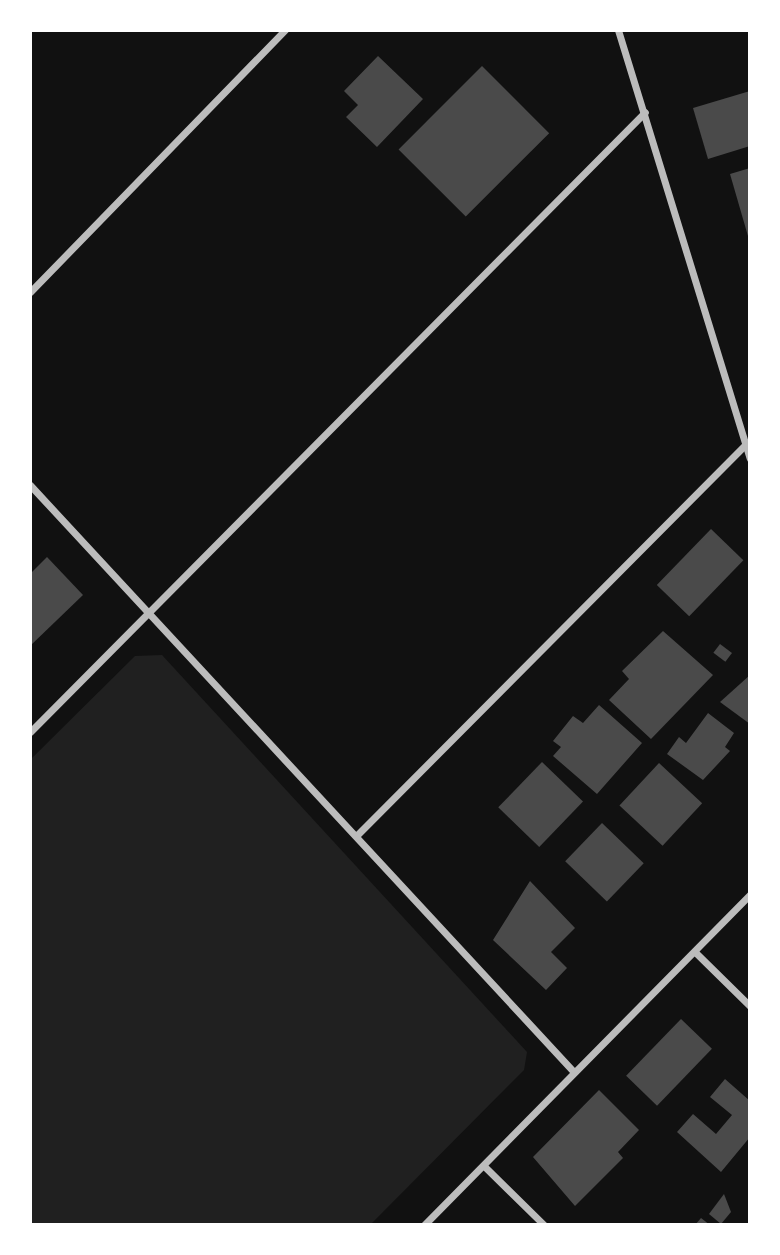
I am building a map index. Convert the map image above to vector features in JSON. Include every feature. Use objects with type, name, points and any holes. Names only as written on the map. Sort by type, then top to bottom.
[{"type":"street","points":[[30,292],[285,30]]},
{"type":"street","points":[[618,30],[750,458]]},
{"type":"street","points":[[30,732],[148,617],[645,112]]},
{"type":"street","points":[[358,834],[746,444]]},
{"type":"street","points":[[30,485],[148,617],[358,834],[574,1072]]},
{"type":"street","points":[[424,1225],[750,894]]},
{"type":"street","points":[[695,952],[750,1006]]},
{"type":"street","points":[[484,1166],[544,1225]]},
{"type":"shaded area","points":[[162,655],[527,1052],[524,1070],[370,1225],[30,1225],[30,760],[135,656]]},
{"type":"building","points":[[378,56],[423,99],[377,147],[346,117],[358,105],[344,91]]},
{"type":"building","points":[[482,66],[549,133],[466,217],[399,149]]},
{"type":"building","points":[[750,91],[750,146],[708,159],[693,108]]},
{"type":"building","points":[[750,168],[750,243],[730,174]]},
{"type":"building","points":[[711,529],[743,560],[689,616],[657,585]]},
{"type":"building","points":[[47,557],[83,595],[30,646],[30,574]]},
{"type":"building","points":[[663,631],[713,675],[651,739],[609,700],[629,679],[622,671]]},
{"type":"building","points":[[720,644],[732,653],[725,662],[713,653]]},
{"type":"building","points":[[750,675],[750,724],[720,702]]},
{"type":"building","points":[[599,705],[642,743],[597,794],[553,756],[561,747],[553,741],[573,716],[583,723]]},
{"type":"building","points":[[708,713],[734,733],[725,747],[730,751],[703,780],[667,754],[679,737],[686,743]]},
{"type":"building","points":[[542,762],[583,802],[539,847],[498,807]]},
{"type":"building","points":[[659,763],[702,803],[663,846],[619,805]]},
{"type":"building","points":[[602,823],[644,863],[607,901],[565,861]]},
{"type":"building","points":[[530,881],[575,928],[551,952],[567,968],[546,990],[493,940]]},
{"type":"building","points":[[681,1019],[712,1049],[657,1106],[626,1076]]},
{"type":"building","points":[[725,1079],[750,1101],[750,1137],[721,1172],[677,1132],[693,1114],[716,1134],[732,1115],[710,1097]]},
{"type":"building","points":[[599,1090],[639,1130],[618,1152],[623,1158],[575,1206],[533,1157]]},
{"type":"building","points":[[724,1194],[731,1212],[721,1224],[709,1214]]},
{"type":"building","points":[[701,1218],[710,1225],[695,1225]]}]
